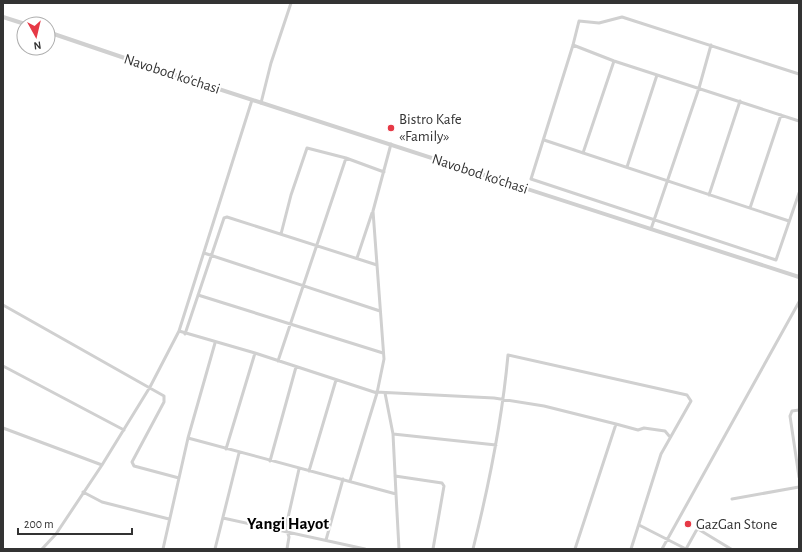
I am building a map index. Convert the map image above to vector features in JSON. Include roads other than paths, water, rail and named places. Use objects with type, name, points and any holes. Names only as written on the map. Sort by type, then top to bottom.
[{"type":"street","points":[[261,103],[271,63],[291,3]]},
{"type":"street","points":[[3,17],[16,21]]},
{"type":"street","points":[[799,74],[622,17],[599,23],[579,21],[573,45],[531,179],[654,221],[776,260],[799,193]]},
{"type":"street","name":"Navobod ko'chasi","points":[[56,35],[261,103],[799,277]]},
{"type":"street","points":[[573,45],[614,61],[799,121]]},
{"type":"street","points":[[651,229],[699,88],[710,45]]},
{"type":"street","points":[[583,153],[614,61]]},
{"type":"street","points":[[627,167],[657,75]]},
{"type":"street","points":[[42,549],[56,534],[124,430],[150,387],[179,331],[252,100]]},
{"type":"street","points":[[709,195],[740,101]]},
{"type":"street","points":[[750,208],[781,115]]},
{"type":"street","points":[[544,140],[789,221]]},
{"type":"street","points":[[357,258],[373,211],[391,144]]},
{"type":"street","points":[[280,234],[307,148],[346,158],[384,172]]},
{"type":"street","points":[[278,361],[292,324],[346,158]]},
{"type":"street","points":[[350,481],[384,359],[373,211]]},
{"type":"street","points":[[185,334],[224,218],[227,217],[377,265]]},
{"type":"street","points":[[204,253],[380,310]]},
{"type":"street","points":[[198,295],[383,353]]},
{"type":"street","points":[[662,549],[799,302]]},
{"type":"street","points":[[3,305],[164,396],[165,398],[132,462],[134,466],[179,478]]},
{"type":"street","points":[[179,331],[376,392],[504,399],[544,406],[638,430],[644,428],[665,431],[670,437]]},
{"type":"street","points":[[162,549],[188,438],[215,343]]},
{"type":"street","points":[[226,449],[254,353]]},
{"type":"street","points":[[473,549],[488,490],[504,399],[508,355],[687,395],[691,401],[661,454],[631,549]]},
{"type":"street","points":[[3,366],[124,430]]},
{"type":"street","points":[[270,461],[296,368]]},
{"type":"street","points":[[309,471],[336,380]]},
{"type":"street","points":[[385,393],[393,434],[399,549]]},
{"type":"street","points":[[799,410],[792,411],[790,416],[799,477]]},
{"type":"street","points":[[576,549],[616,424]]},
{"type":"street","points":[[3,428],[102,465]]},
{"type":"street","points":[[393,434],[496,444]]},
{"type":"street","points":[[188,438],[396,494]]},
{"type":"street","points":[[215,549],[239,452]]},
{"type":"street","points":[[287,549],[289,537],[286,531],[299,469]]},
{"type":"street","points":[[395,476],[442,484],[444,486],[433,549]]},
{"type":"street","points":[[326,540],[343,479]]},
{"type":"street","points":[[732,499],[799,487]]},
{"type":"street","points":[[83,492],[102,502],[169,519]]},
{"type":"street","points":[[223,518],[365,549]]},
{"type":"street","points":[[638,525],[667,538],[686,549],[698,530],[731,549]]},
{"type":"place","name":"Bistro Kafe «Family»","points":[[391,128]]},
{"type":"place","name":"GazGan Stone","points":[[688,524]]},
{"type":"district","name":"Yangi Hayot","points":[[288,523]]}]
